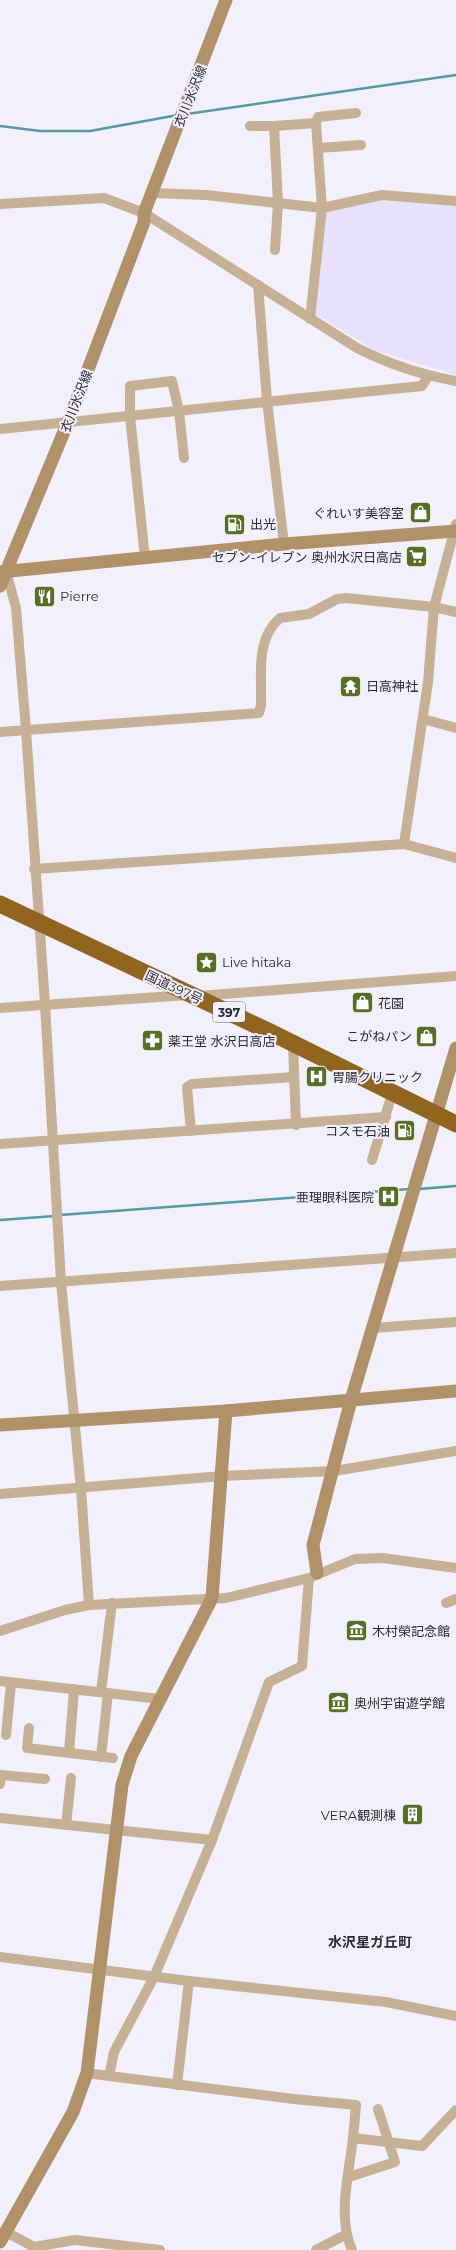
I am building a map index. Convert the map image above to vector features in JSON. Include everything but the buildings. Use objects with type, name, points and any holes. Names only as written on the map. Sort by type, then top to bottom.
[{"type":"highway","name":"国道397号","points":[[0,904],[293,1043],[392,1094],[456,1124]]},
{"type":"street","name":"衣川水沢線","points":[[0,586],[2,569],[144,222],[144,213],[226,0]]},
{"type":"street","points":[[310,319],[322,208],[316,123],[318,117],[356,113]]},
{"type":"street","points":[[250,126],[316,123]]},
{"type":"street","points":[[274,126],[278,203],[275,250]]},
{"type":"street","points":[[318,148],[361,145]]},
{"type":"street","points":[[152,194],[206,195],[322,208],[382,195],[456,201]]},
{"type":"street","points":[[0,204],[104,198],[144,213],[357,348],[390,365],[428,376],[456,381]]},
{"type":"street","points":[[258,285],[267,401],[284,544]]},
{"type":"street","points":[[0,429],[422,386],[428,376]]},
{"type":"street","points":[[145,558],[130,416],[130,386],[172,381],[179,411],[184,458]]},
{"type":"street","points":[[89,1605],[81,1489],[61,1282],[45,1004],[16,608],[2,569],[145,558],[455,529],[434,607],[423,719],[404,844]]},
{"type":"street","points":[[0,732],[259,713],[262,705],[262,648],[267,633],[280,618],[309,614],[337,599],[346,598],[434,607],[456,612]]},
{"type":"street","points":[[423,719],[456,728]]},
{"type":"street","points":[[34,869],[404,844],[456,858]]},
{"type":"street","points":[[0,1008],[193,996],[456,976]]},
{"type":"street","points":[[293,1043],[296,1125]]},
{"type":"street","points":[[109,2076],[114,2052],[154,1977],[212,1840],[269,1682],[302,1666],[313,1576],[313,1545],[334,1471],[351,1400],[438,1115],[456,1048]]},
{"type":"street","points":[[191,1132],[186,1087],[192,1084],[294,1077]]},
{"type":"street","points":[[372,1160],[392,1094]]},
{"type":"street","points":[[0,1144],[296,1125],[386,1117]]},
{"type":"street","points":[[0,1286],[456,1253]]},
{"type":"street","points":[[373,1328],[456,1322]]},
{"type":"street","points":[[0,1425],[226,1411],[456,1392]]},
{"type":"street","points":[[160,2250],[75,2240],[34,2247],[3,2237],[73,2112],[87,2073],[116,1831],[126,1769],[131,1756],[212,1598],[223,1476],[226,1411]]},
{"type":"street","points":[[0,1494],[81,1489],[223,1476],[334,1471],[456,1451]]},
{"type":"street","points":[[0,1631],[65,1610],[89,1605],[226,1598],[313,1576],[355,1559],[367,1557],[456,1568]]},
{"type":"street","points":[[446,1603],[456,1600]]},
{"type":"street","points":[[101,1757],[112,1603]]},
{"type":"street","points":[[0,1681],[160,1699]]},
{"type":"street","points":[[6,1735],[11,1683]]},
{"type":"street","points":[[69,1753],[74,1689]]},
{"type":"street","points":[[28,1728],[27,1748],[113,1758]]},
{"type":"street","points":[[0,1784],[1,1775],[45,1779]]},
{"type":"street","points":[[66,1825],[71,1778]]},
{"type":"street","points":[[0,1818],[212,1840]]},
{"type":"street","points":[[0,1957],[154,1977],[386,2002],[456,2016]]},
{"type":"street","points":[[177,2085],[190,1981]]},
{"type":"street","points":[[87,2073],[177,2085],[356,2105],[344,2218],[345,2235],[352,2250]]},
{"type":"street","points":[[349,2176],[395,2162],[378,2109]]},
{"type":"street","points":[[353,2138],[422,2146],[456,2110]]},
{"type":"street","points":[[316,2250],[345,2235]]},
{"type":"shaded area","points":[[382,198],[456,204],[456,375],[374,350],[315,314],[324,211]]},
{"type":"waterway","points":[[187,114],[456,75]]},
{"type":"waterway","points":[[0,126],[40,131],[90,131],[178,115]]},
{"type":"waterway","points":[[419,1189],[456,1186]]},
{"type":"waterway","points":[[60,1215],[410,1189]]},
{"type":"waterway","points":[[0,1220],[55,1216]]},
{"type":"place","name":"ぐれいす美容室","points":[[420,513]]},
{"type":"place","name":"出光","points":[[235,524]]},
{"type":"place","name":"セブン-イレブン 奥州水沢日高店","points":[[417,557]]},
{"type":"place","name":"Pierre","points":[[45,596]]},
{"type":"place","name":"日高神社","points":[[351,686]]},
{"type":"place","name":"Live hitaka","points":[[206,962]]},
{"type":"place","name":"花園","points":[[363,1003]]},
{"type":"place","name":"こがねパン","points":[[427,1036]]},
{"type":"place","name":"薬王堂 水沢日高店","points":[[152,1041]]},
{"type":"place","name":"胃腸クリニック","points":[[316,1077]]},
{"type":"place","name":"コスモ石油","points":[[405,1131]]},
{"type":"place","name":"亜理眼科医院","points":[[389,1197]]},
{"type":"place","name":"木村榮記念館","points":[[357,1631]]},
{"type":"place","name":"奥州宇宙遊学館","points":[[339,1703]]},
{"type":"place","name":"VERA観測棟","points":[[412,1815]]},
{"type":"district","name":"水沢星ガ丘町","points":[[370,1942]]}]
